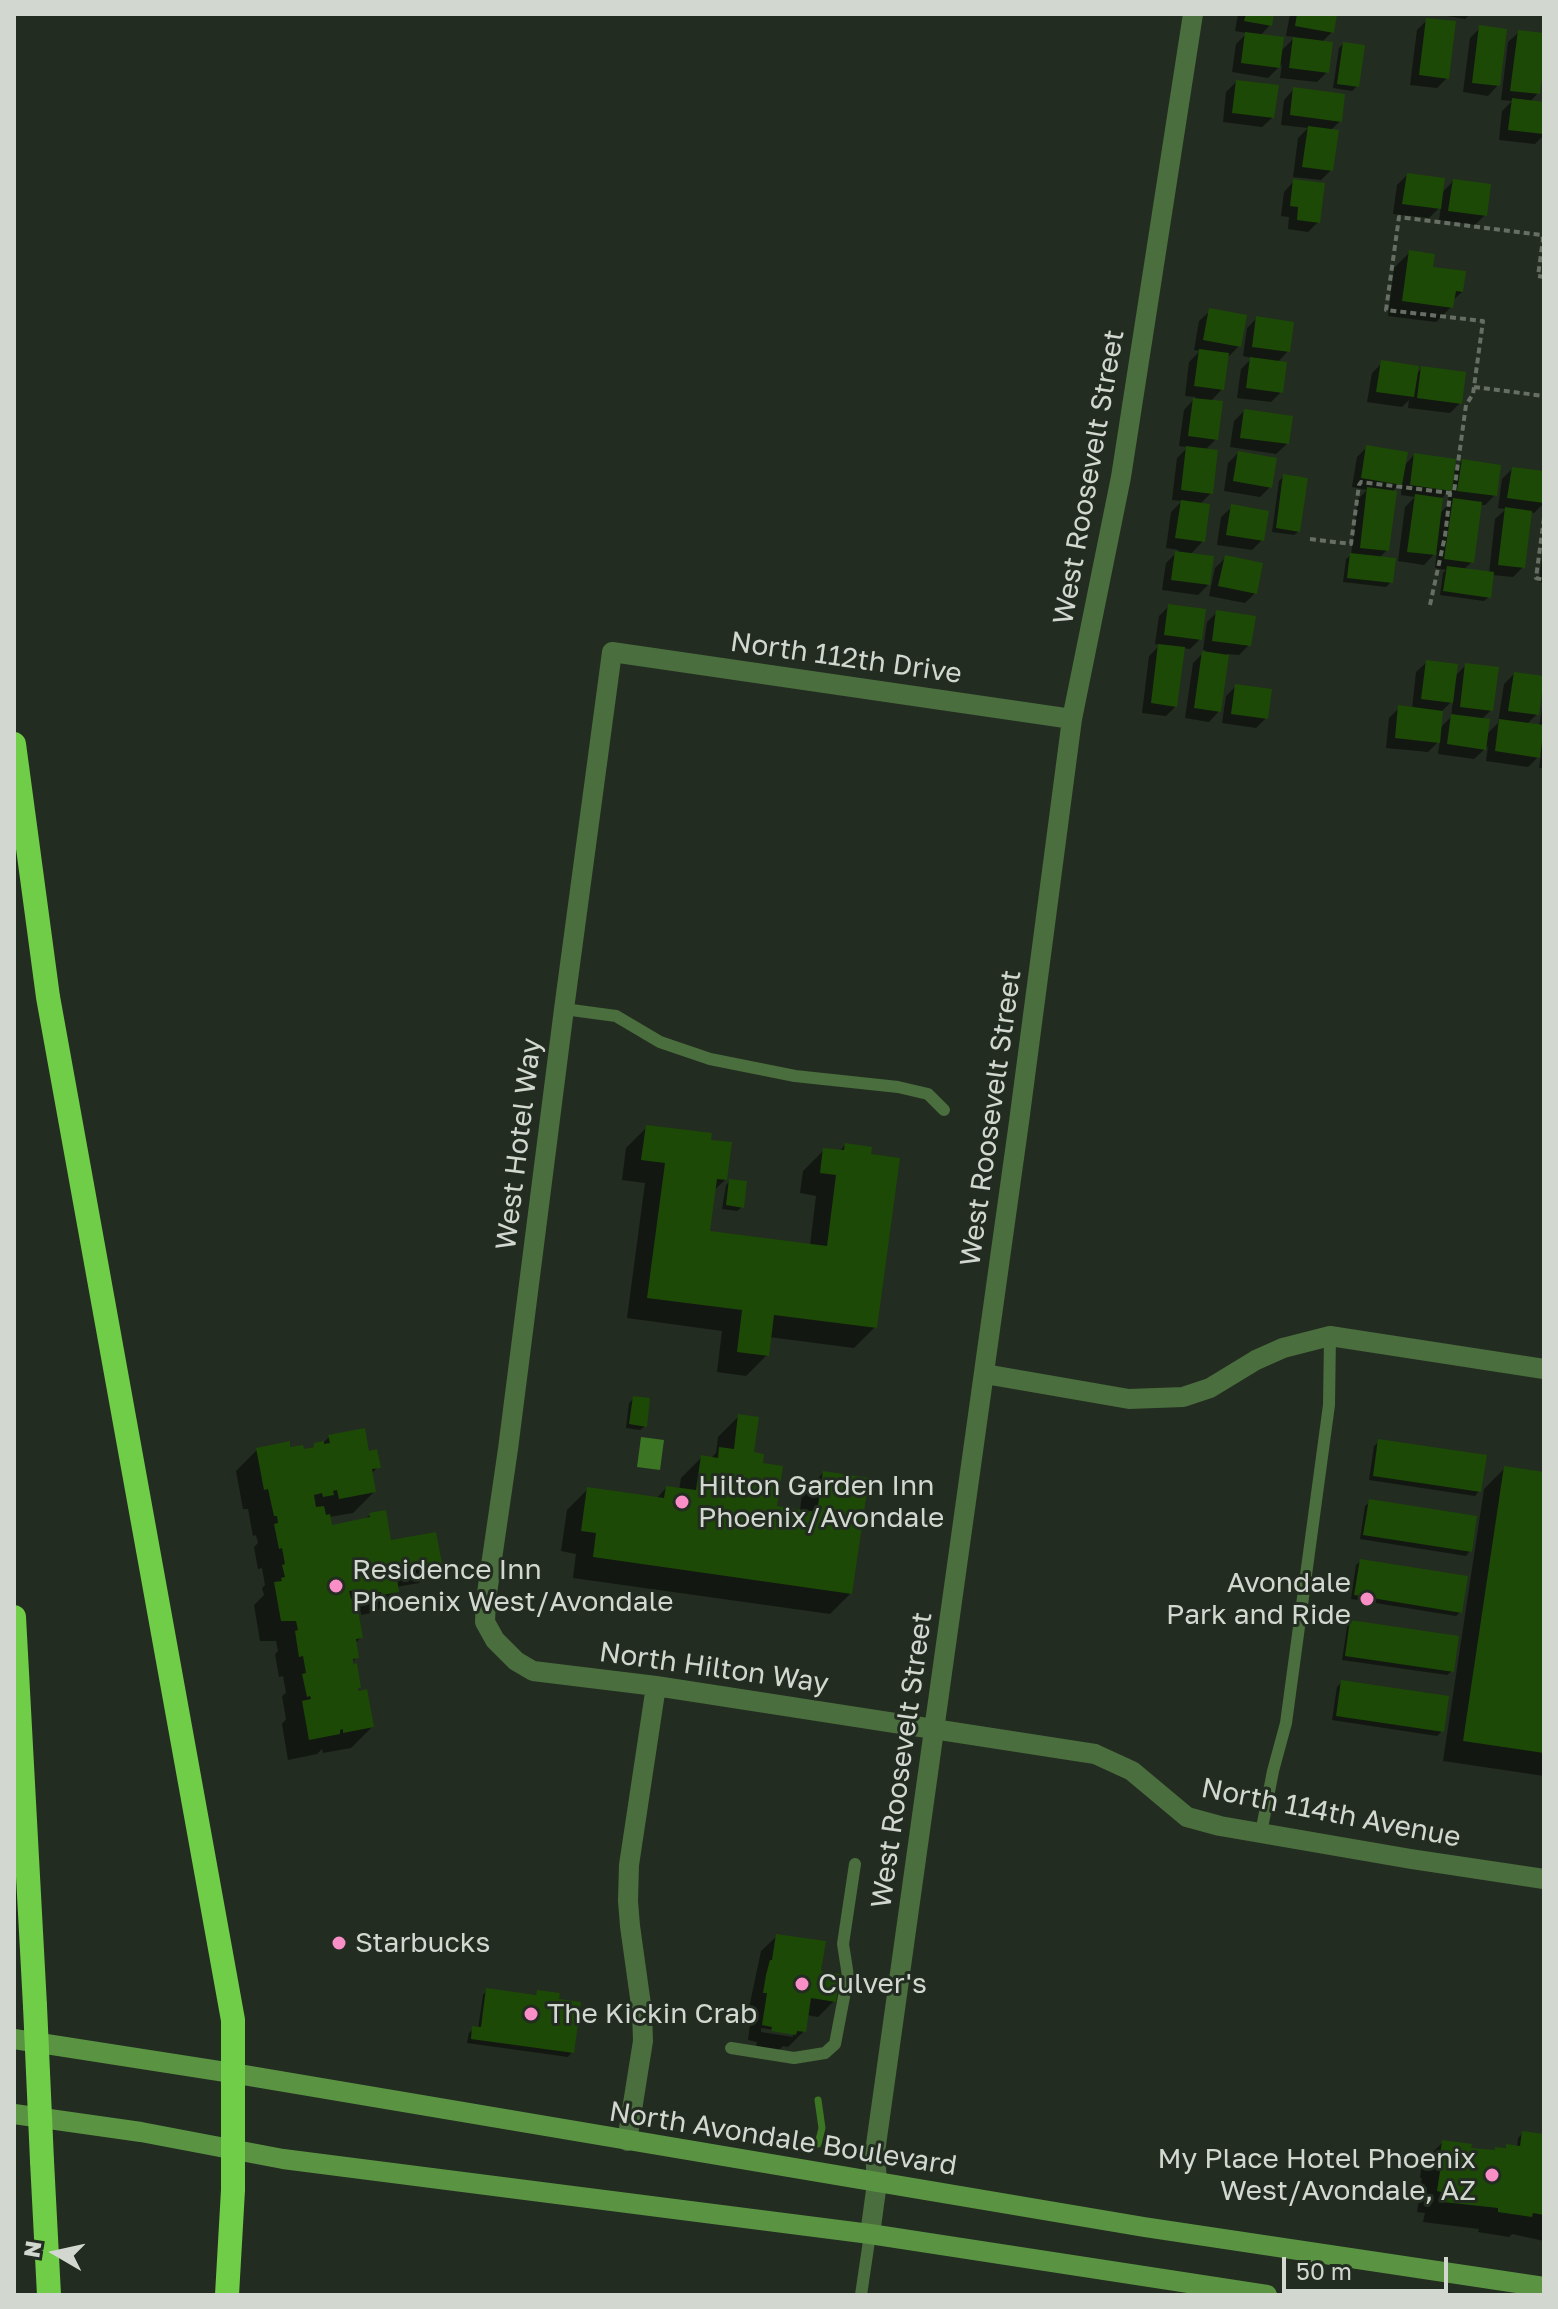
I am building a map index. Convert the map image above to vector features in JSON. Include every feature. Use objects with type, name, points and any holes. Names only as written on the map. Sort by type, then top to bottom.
[{"type":"highway","points":[[14,744],[48,997],[233,2020],[233,2190],[227,2295]]},
{"type":"highway","points":[[14,1617],[49,2295]]},
{"type":"main road","name":"North Avondale Boulevard","points":[[14,2039],[1144,2227],[1544,2287]]},
{"type":"main road","points":[[14,2114],[141,2132],[283,2159],[870,2234],[1267,2295]]},
{"type":"street","name":"West Roosevelt Street","points":[[870,2234],[877,2183],[875,2152],[985,1374],[1072,719],[1121,477],[1193,14]]},
{"type":"street","name":"North 112th Drive","points":[[612,652],[1072,719]]},
{"type":"street","name":"West Hotel Way","points":[[495,1640],[485,1622],[486,1600],[612,652]]},
{"type":"street","points":[[985,1374],[1129,1399],[1183,1397],[1210,1388],[1256,1360],[1283,1348],[1330,1336],[1544,1369]]},
{"type":"street","name":"North Hilton Way","points":[[495,1640],[516,1661],[533,1671],[656,1686],[935,1729]]},
{"type":"street","points":[[627,2141],[643,2041],[628,1901],[629,1865],[656,1686]]},
{"type":"street","name":"North 114th Avenue","points":[[935,1729],[1095,1754],[1132,1771],[1187,1817],[1220,1826],[1544,1879]]},
{"type":"lane","points":[[564,1009],[616,1016],[660,1042],[710,1059],[795,1076],[898,1087],[928,1094],[944,1110]]},
{"type":"lane","points":[[1261,1833],[1286,1723],[1329,1405],[1330,1336]]},
{"type":"lane","points":[[731,2048],[794,2058],[825,2053],[835,2044],[848,1976],[843,1944],[855,1864]]},
{"type":"lane","points":[[861,2295],[870,2234]]},
{"type":"path","points":[[1310,539],[1351,544],[1361,482],[1454,492],[1466,405],[1473,394],[1483,321],[1386,310],[1399,217],[1542,235],[1538,276],[1544,277]]},
{"type":"path","points":[[1474,387],[1544,396]]},
{"type":"path","points":[[1430,605],[1445,536],[1450,493]]},
{"type":"path","points":[[1544,518],[1536,578],[1544,580]]},
{"type":"shaded area","points":[[641,1437],[664,1440],[660,1470],[637,1467]]},
{"type":"building","points":[[1246,14],[1274,14],[1272,26],[1244,21]]},
{"type":"building","points":[[1297,14],[1337,14],[1334,33],[1295,26]]},
{"type":"building","points":[[1426,18],[1456,21],[1449,79],[1419,75]]},
{"type":"building","points":[[1479,25],[1507,29],[1500,86],[1472,83]]},
{"type":"building","points":[[1518,30],[1544,33],[1540,94],[1510,91]]},
{"type":"building","points":[[1245,32],[1284,37],[1280,68],[1241,63]]},
{"type":"building","points":[[1293,37],[1333,42],[1329,73],[1289,68]]},
{"type":"building","points":[[1343,42],[1365,45],[1359,87],[1337,84]]},
{"type":"building","points":[[1236,80],[1279,85],[1274,118],[1232,113]]},
{"type":"building","points":[[1293,87],[1345,94],[1342,122],[1290,115]]},
{"type":"building","points":[[1512,98],[1544,102],[1544,134],[1508,130]]},
{"type":"building","points":[[1308,126],[1339,130],[1333,171],[1302,167]]},
{"type":"building","points":[[1407,173],[1445,178],[1441,209],[1402,204]]},
{"type":"building","points":[[1293,179],[1325,183],[1320,223],[1297,220],[1298,207],[1290,206]]},
{"type":"building","points":[[1453,179],[1491,184],[1487,216],[1448,211]]},
{"type":"building","points":[[1409,250],[1435,254],[1433,267],[1466,271],[1463,292],[1456,291],[1453,308],[1402,301]]},
{"type":"building","points":[[1209,308],[1247,315],[1241,347],[1203,340]]},
{"type":"building","points":[[1256,316],[1294,322],[1290,352],[1252,347]]},
{"type":"building","points":[[1199,349],[1229,353],[1224,390],[1194,386]]},
{"type":"building","points":[[1250,357],[1287,362],[1283,393],[1246,388]]},
{"type":"building","points":[[1381,360],[1419,366],[1414,397],[1376,392]]},
{"type":"building","points":[[1421,366],[1466,372],[1462,404],[1417,398]]},
{"type":"building","points":[[1193,398],[1223,401],[1218,440],[1188,436]]},
{"type":"building","points":[[1244,409],[1293,416],[1289,444],[1240,438]]},
{"type":"building","points":[[1366,445],[1408,452],[1402,485],[1361,478]]},
{"type":"building","points":[[1186,446],[1218,450],[1213,494],[1181,490]]},
{"type":"building","points":[[1238,451],[1277,458],[1272,488],[1233,481]]},
{"type":"building","points":[[1414,453],[1456,459],[1452,491],[1410,485]]},
{"type":"building","points":[[1462,459],[1501,465],[1497,496],[1457,491]]},
{"type":"building","points":[[1512,467],[1544,471],[1544,503],[1507,498]]},
{"type":"building","points":[[1283,474],[1308,478],[1300,532],[1276,528]]},
{"type":"building","points":[[1367,487],[1397,491],[1389,551],[1360,548]]},
{"type":"building","points":[[1415,494],[1443,498],[1436,555],[1407,552]]},
{"type":"building","points":[[1453,498],[1482,502],[1474,563],[1444,559]]},
{"type":"building","points":[[1181,500],[1210,504],[1205,542],[1175,538]]},
{"type":"building","points":[[1231,504],[1269,511],[1264,541],[1226,535]]},
{"type":"building","points":[[1505,507],[1532,511],[1525,568],[1498,565]]},
{"type":"building","points":[[1175,551],[1214,556],[1210,585],[1171,580]]},
{"type":"building","points":[[1350,553],[1396,558],[1393,583],[1347,578]]},
{"type":"building","points":[[1225,555],[1263,563],[1257,594],[1218,586]]},
{"type":"building","points":[[1447,566],[1494,572],[1491,598],[1443,591]]},
{"type":"building","points":[[1168,604],[1206,609],[1202,640],[1164,635]]},
{"type":"building","points":[[1216,610],[1256,616],[1251,646],[1212,641]]},
{"type":"building","points":[[1158,644],[1185,647],[1177,707],[1151,703]]},
{"type":"building","points":[[1202,651],[1229,655],[1221,712],[1194,708]]},
{"type":"building","points":[[1426,660],[1458,664],[1453,703],[1421,699]]},
{"type":"building","points":[[1465,663],[1499,667],[1493,711],[1460,707]]},
{"type":"building","points":[[1514,672],[1544,676],[1539,715],[1508,711]]},
{"type":"building","points":[[1235,684],[1272,689],[1268,719],[1231,714]]},
{"type":"building","points":[[1398,705],[1443,711],[1440,743],[1395,738]]},
{"type":"building","points":[[1451,714],[1490,719],[1486,750],[1447,744]]},
{"type":"building","points":[[1499,719],[1544,725],[1540,758],[1495,751]]},
{"type":"building","points":[[646,1125],[712,1133],[711,1140],[732,1142],[727,1180],[717,1179],[710,1231],[827,1246],[836,1175],[820,1173],[823,1148],[844,1150],[845,1143],[872,1147],[871,1154],[900,1158],[877,1328],[774,1315],[769,1356],[737,1352],[742,1310],[647,1298],[665,1163],[641,1160]]},
{"type":"building","points":[[729,1179],[747,1181],[744,1208],[726,1205]]},
{"type":"building","points":[[633,1396],[650,1398],[647,1427],[629,1424]]},
{"type":"building","name":"Hilton Garden Inn Phoenix/Avondale","points":[[738,1414],[759,1417],[754,1452],[764,1454],[763,1463],[783,1466],[777,1506],[817,1512],[823,1471],[869,1478],[852,1594],[593,1557],[596,1533],[581,1531],[587,1487],[664,1498],[666,1486],[696,1490],[701,1455],[718,1458],[719,1447],[734,1449]]},
{"type":"building","name":"Residence Inn Phoenix West/Avondale","points":[[365,1428],[369,1451],[377,1449],[381,1468],[372,1469],[376,1492],[339,1499],[337,1490],[333,1491],[334,1495],[314,1495],[316,1507],[324,1506],[326,1515],[330,1514],[332,1525],[370,1517],[369,1513],[386,1510],[391,1540],[436,1532],[442,1563],[396,1572],[399,1592],[361,1596],[360,1590],[349,1591],[351,1599],[356,1598],[363,1638],[356,1639],[359,1658],[353,1659],[353,1664],[357,1663],[361,1688],[358,1691],[367,1689],[374,1727],[343,1733],[343,1729],[340,1734],[309,1740],[302,1701],[311,1699],[307,1697],[302,1674],[306,1673],[303,1656],[299,1657],[296,1621],[281,1621],[274,1582],[282,1581],[281,1578],[285,1577],[282,1565],[285,1564],[274,1524],[278,1523],[277,1516],[274,1516],[268,1489],[264,1490],[256,1448],[290,1441],[290,1447],[303,1445],[304,1449],[314,1447],[314,1443],[330,1443],[328,1435]]},
{"type":"building","points":[[1378,1439],[1487,1455],[1481,1492],[1373,1476]]},
{"type":"building","points":[[1504,1466],[1544,1472],[1544,1753],[1463,1741]]},
{"type":"building","points":[[1369,1499],[1477,1516],[1472,1552],[1363,1535]]},
{"type":"building","points":[[1360,1559],[1468,1576],[1462,1613],[1354,1595]]},
{"type":"building","points":[[1350,1620],[1459,1636],[1454,1672],[1345,1656]]},
{"type":"building","points":[[1341,1680],[1449,1696],[1444,1732],[1336,1716]]},
{"type":"building","name":"Culver's","points":[[776,1934],[826,1941],[821,1971],[840,1974],[836,2002],[811,1998],[806,2032],[797,2031],[796,2035],[771,2031],[772,2027],[762,2025],[767,1993],[763,1993]]},
{"type":"building","name":"The Kickin Crab","points":[[486,1988],[536,1995],[537,1990],[560,1993],[559,1999],[581,2002],[574,2053],[471,2039],[472,2026],[481,2027]]},
{"type":"building","name":"My Place Hotel Phoenix West/Avondale, AZ","points":[[1522,2131],[1544,2134],[1544,2215],[1533,2213],[1532,2217],[1498,2212],[1498,2208],[1443,2202],[1445,2193],[1437,2191],[1442,2140],[1472,2144],[1471,2148],[1495,2150],[1495,2147],[1506,2148],[1506,2144],[1520,2146]]},
{"type":"waterway","points":[[818,2100],[822,2128],[818,2144]]},
{"type":"place","name":"Hilton Garden Inn Phoenix/Avondale","points":[[682,1502]]},
{"type":"place","name":"Residence Inn Phoenix West/Avondale","points":[[336,1586]]},
{"type":"place","name":"Avondale Park and Ride","points":[[1367,1599]]},
{"type":"place","name":"Starbucks","points":[[339,1943]]},
{"type":"place","name":"Culver's","points":[[802,1984]]},
{"type":"place","name":"The Kickin Crab","points":[[531,2014]]},
{"type":"place","name":"My Place Hotel Phoenix West/Avondale, AZ","points":[[1492,2175]]}]
